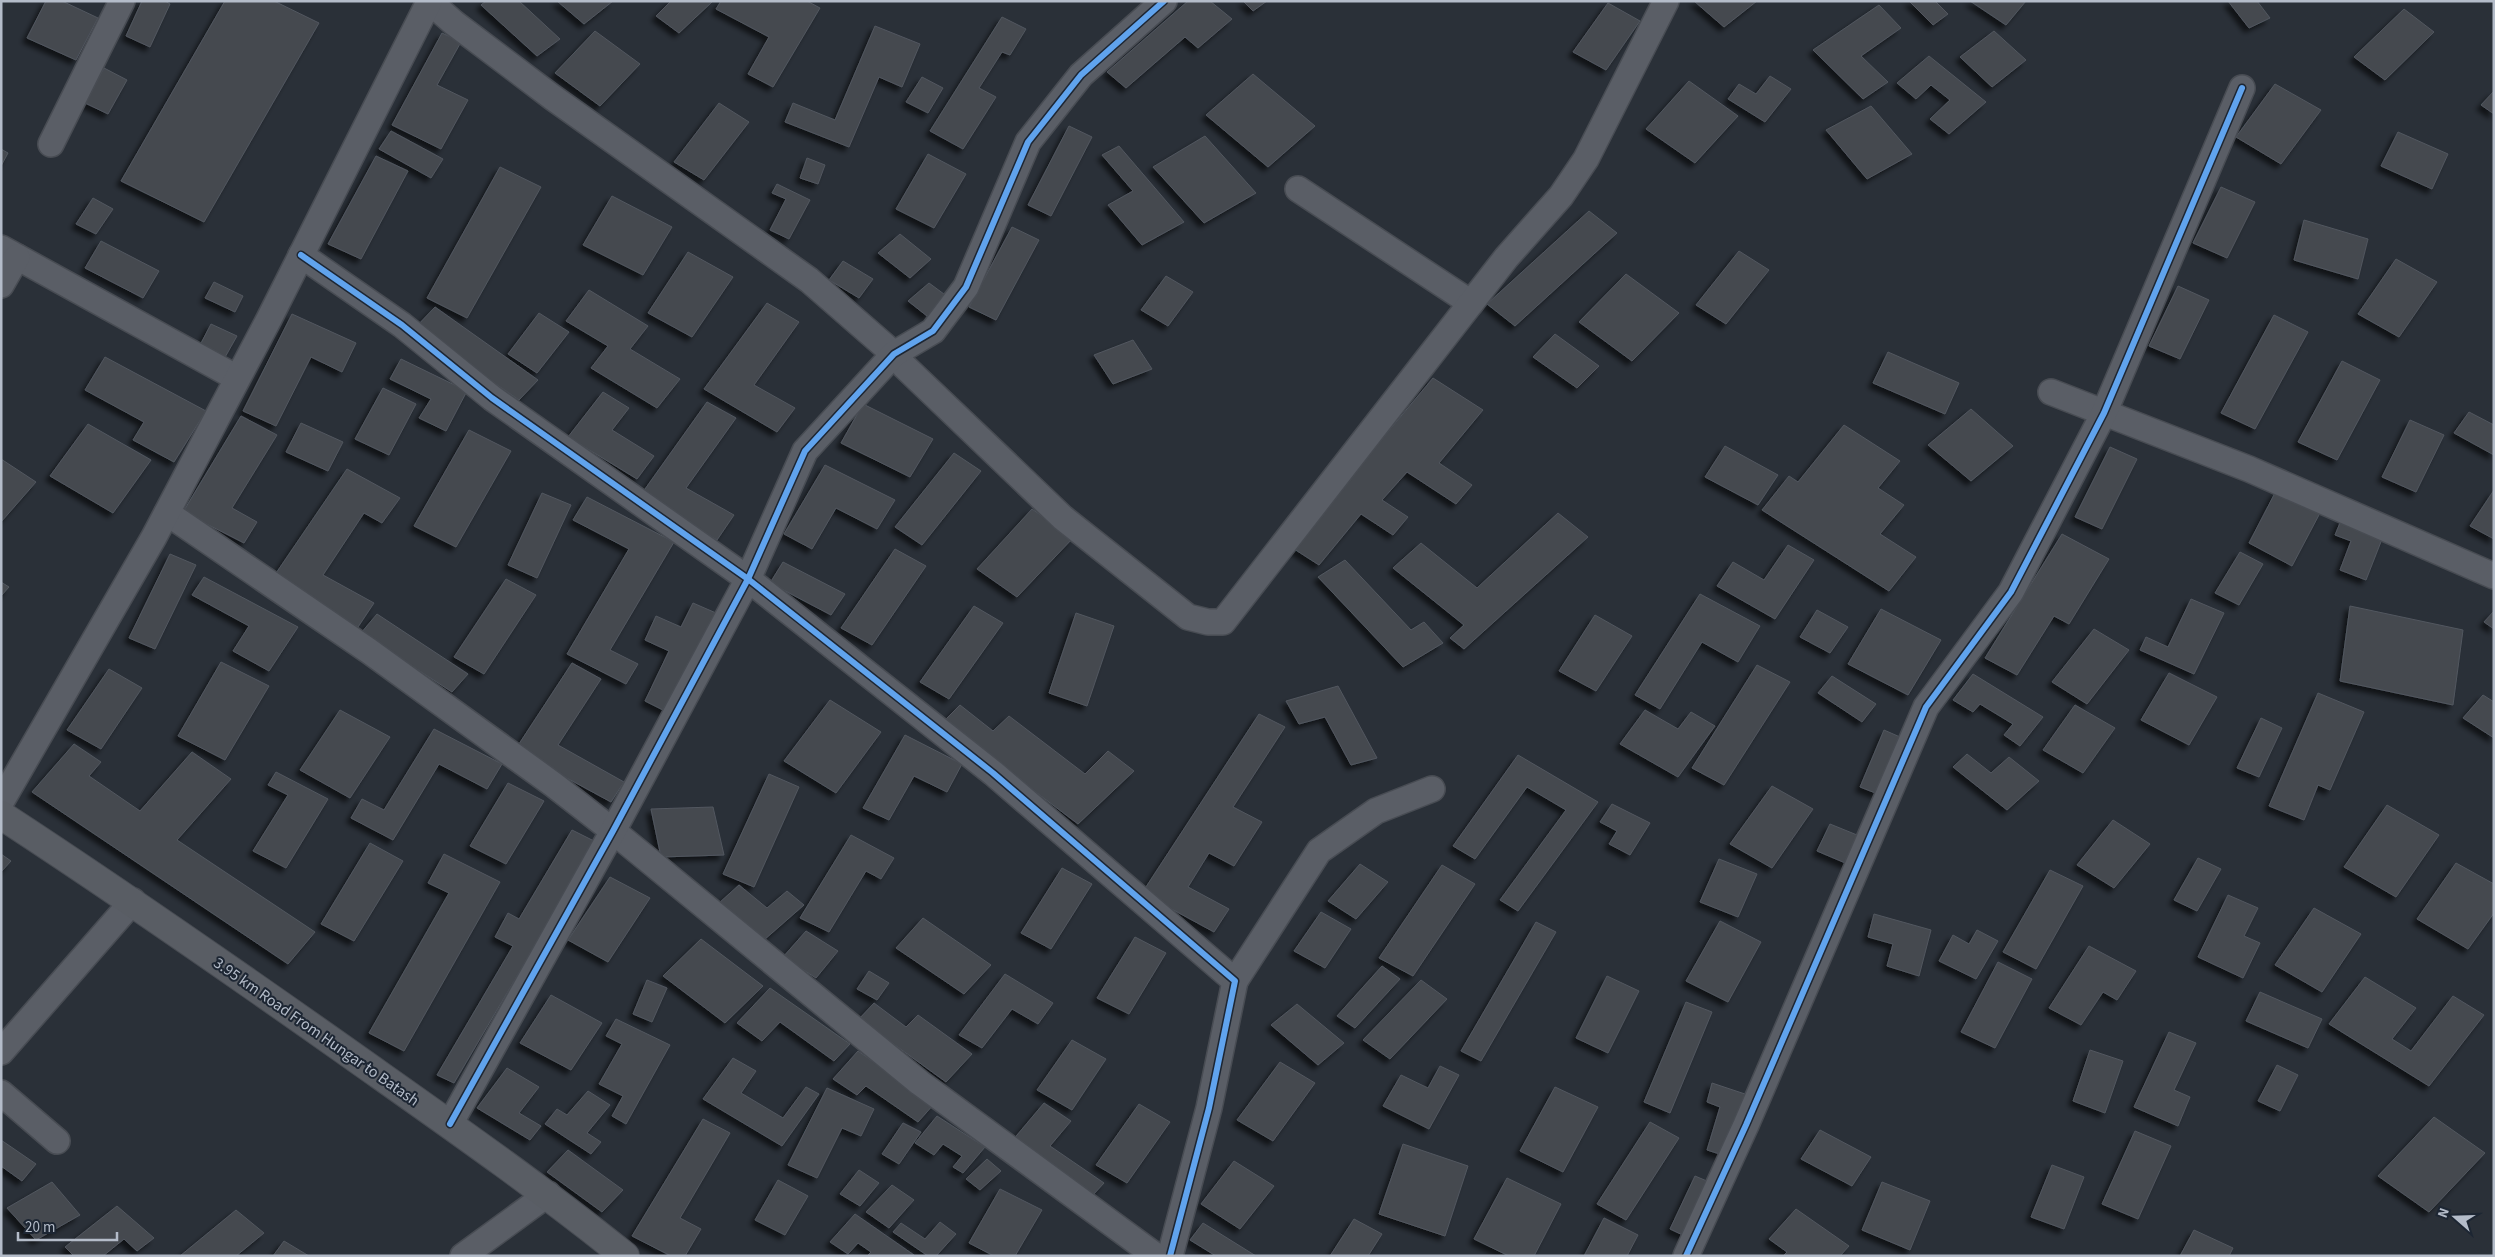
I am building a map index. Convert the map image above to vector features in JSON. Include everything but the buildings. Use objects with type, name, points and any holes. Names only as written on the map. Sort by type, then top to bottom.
[{"type":"street","points":[[51,144],[122,1]]},
{"type":"street","points":[[450,1124],[613,831],[748,579],[805,451],[899,360],[933,331],[966,287],[1028,142],[1081,75],[1164,1]]},
{"type":"street","points":[[1,802],[167,513],[301,255],[429,2],[552,97],[809,280],[899,360],[1063,518],[1188,617],[1208,622],[1223,622],[1506,258],[1561,196],[1586,159],[1666,1]]},
{"type":"street","points":[[1686,1256],[1750,1116],[1926,707],[2011,592],[2104,413],[2242,88]]},
{"type":"street","points":[[1298,189],[1471,303]]},
{"type":"street","points":[[1,285],[9,252],[237,378]]},
{"type":"street","points":[[301,255],[402,325],[500,404],[748,579],[994,773],[1235,981]]},
{"type":"street","points":[[2051,392],[2249,468],[2494,576]]},
{"type":"street","points":[[167,513],[369,651],[554,785],[613,831],[920,1084],[1156,1256]]},
{"type":"street","points":[[1170,1256],[1209,1108],[1235,981],[1319,851],[1376,811],[1432,788]]},
{"type":"street","name":"3.95 km Road From Hungar to Batash","points":[[1,815],[133,901],[450,1124],[548,1194],[625,1256]]},
{"type":"street","points":[[1,1052],[133,901]]},
{"type":"street","points":[[1,1093],[57,1141]]},
{"type":"street","points":[[463,1256],[548,1194]]},
{"type":"cycle path","points":[[450,1124],[613,831],[748,579],[805,451],[894,354],[933,331],[966,287],[1028,142],[1081,75],[1164,1]]},
{"type":"cycle path","points":[[1686,1256],[1746,1125],[1926,707],[2011,592],[2104,413],[2242,88]]},
{"type":"cycle path","points":[[301,255],[402,325],[492,398],[748,579],[993,773],[1235,981],[1209,1108],[1170,1256]]}]
